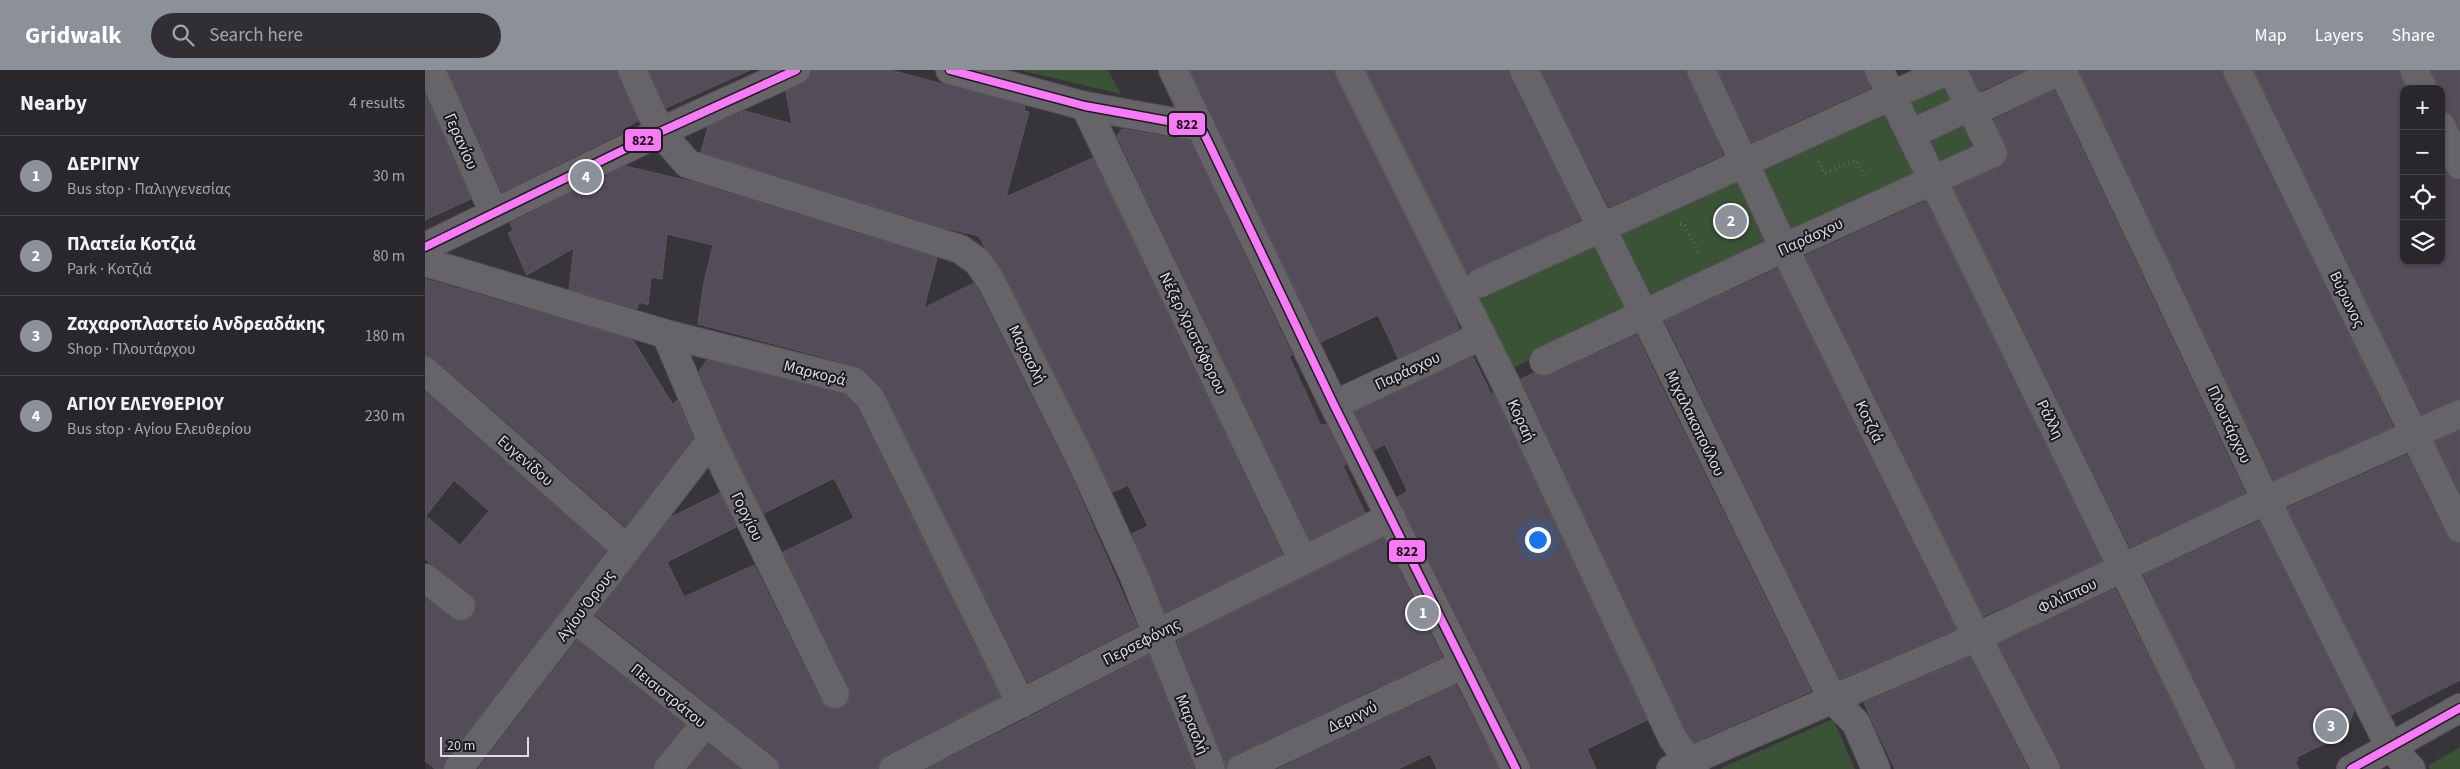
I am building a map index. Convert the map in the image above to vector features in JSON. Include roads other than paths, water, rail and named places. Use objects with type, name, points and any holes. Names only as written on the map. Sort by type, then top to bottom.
[{"type":"street","name":"Γερανίου","points":[[431,70],[494,213]]},
{"type":"street","name":"Μαρασλή","points":[[632,70],[660,132],[688,164],[960,249],[978,262],[991,281],[1081,460],[1134,576],[1211,769]]},
{"type":"street","points":[[425,247],[660,132],[796,70]]},
{"type":"street","points":[[950,70],[1085,106],[1201,127]]},
{"type":"street","points":[[1173,70],[1334,405],[1517,769]]},
{"type":"street","name":"Κοραή","points":[[1349,70],[1504,380],[1685,766]]},
{"type":"street","name":"Μιχαλακοπούλου","points":[[1524,70],[1833,700],[1856,723],[1876,769]]},
{"type":"street","name":"Κοτζιά","points":[[1701,70],[1784,248],[1977,637],[2047,769]]},
{"type":"street","name":"Ράλλη","points":[[1879,70],[1935,180],[2221,769]]},
{"type":"street","name":"Παράσχου","points":[[1480,283],[1950,70],[1978,106],[1993,153],[1543,361]]},
{"type":"street","points":[[1911,134],[2062,70]]},
{"type":"street","name":"Πλουτάρχου","points":[[2062,70],[2265,500],[2390,748],[2411,769]]},
{"type":"street","name":"Βύρωνος","points":[[2237,70],[2460,528]]},
{"type":"street","points":[[2414,70],[2421,85]]},
{"type":"street","name":"Nέζερ Χριστόφορου","points":[[1085,106],[1302,559]]},
{"type":"street","points":[[2443,130],[2460,165]]},
{"type":"street","name":"Μαρκορά","points":[[425,262],[666,334],[853,381],[871,398],[1021,704]]},
{"type":"street","name":"Γοργίου","points":[[666,334],[711,440],[835,694]]},
{"type":"street","name":"Παράσχου","points":[[1334,405],[1481,336]]},
{"type":"street","name":"Ευγενίδου","points":[[425,372],[627,549]]},
{"type":"street","name":"Φιλίππου","points":[[1685,766],[1977,637],[2265,500],[2460,414]]},
{"type":"street","name":"Αγίου Όρους","points":[[458,769],[711,440]]},
{"type":"street","name":"Περσεφόνης","points":[[893,769],[1302,559],[1391,517]]},
{"type":"street","points":[[425,578],[461,606]]},
{"type":"street","name":"Πεισιστράτου","points":[[575,619],[705,724],[765,769]]},
{"type":"street","name":"Δεριγνύ","points":[[1241,769],[1464,664]]},
{"type":"street","points":[[2351,769],[2460,708]]},
{"type":"street","points":[[668,769],[705,724]]},
{"type":"place","name":"ΑΓΙΟΥ ΕΛΕΥΘΕΡΙΟΥ","points":[[586,177]]},
{"type":"place","name":"Πλατεία Κοτζιά","points":[[1731,221]]},
{"type":"place","name":"ΔΕΡΙΓΝΥ","points":[[1423,613]]},
{"type":"place","name":"Ζαχαροπλαστείο Ανδρεαδάκης","points":[[2331,726]]}]
